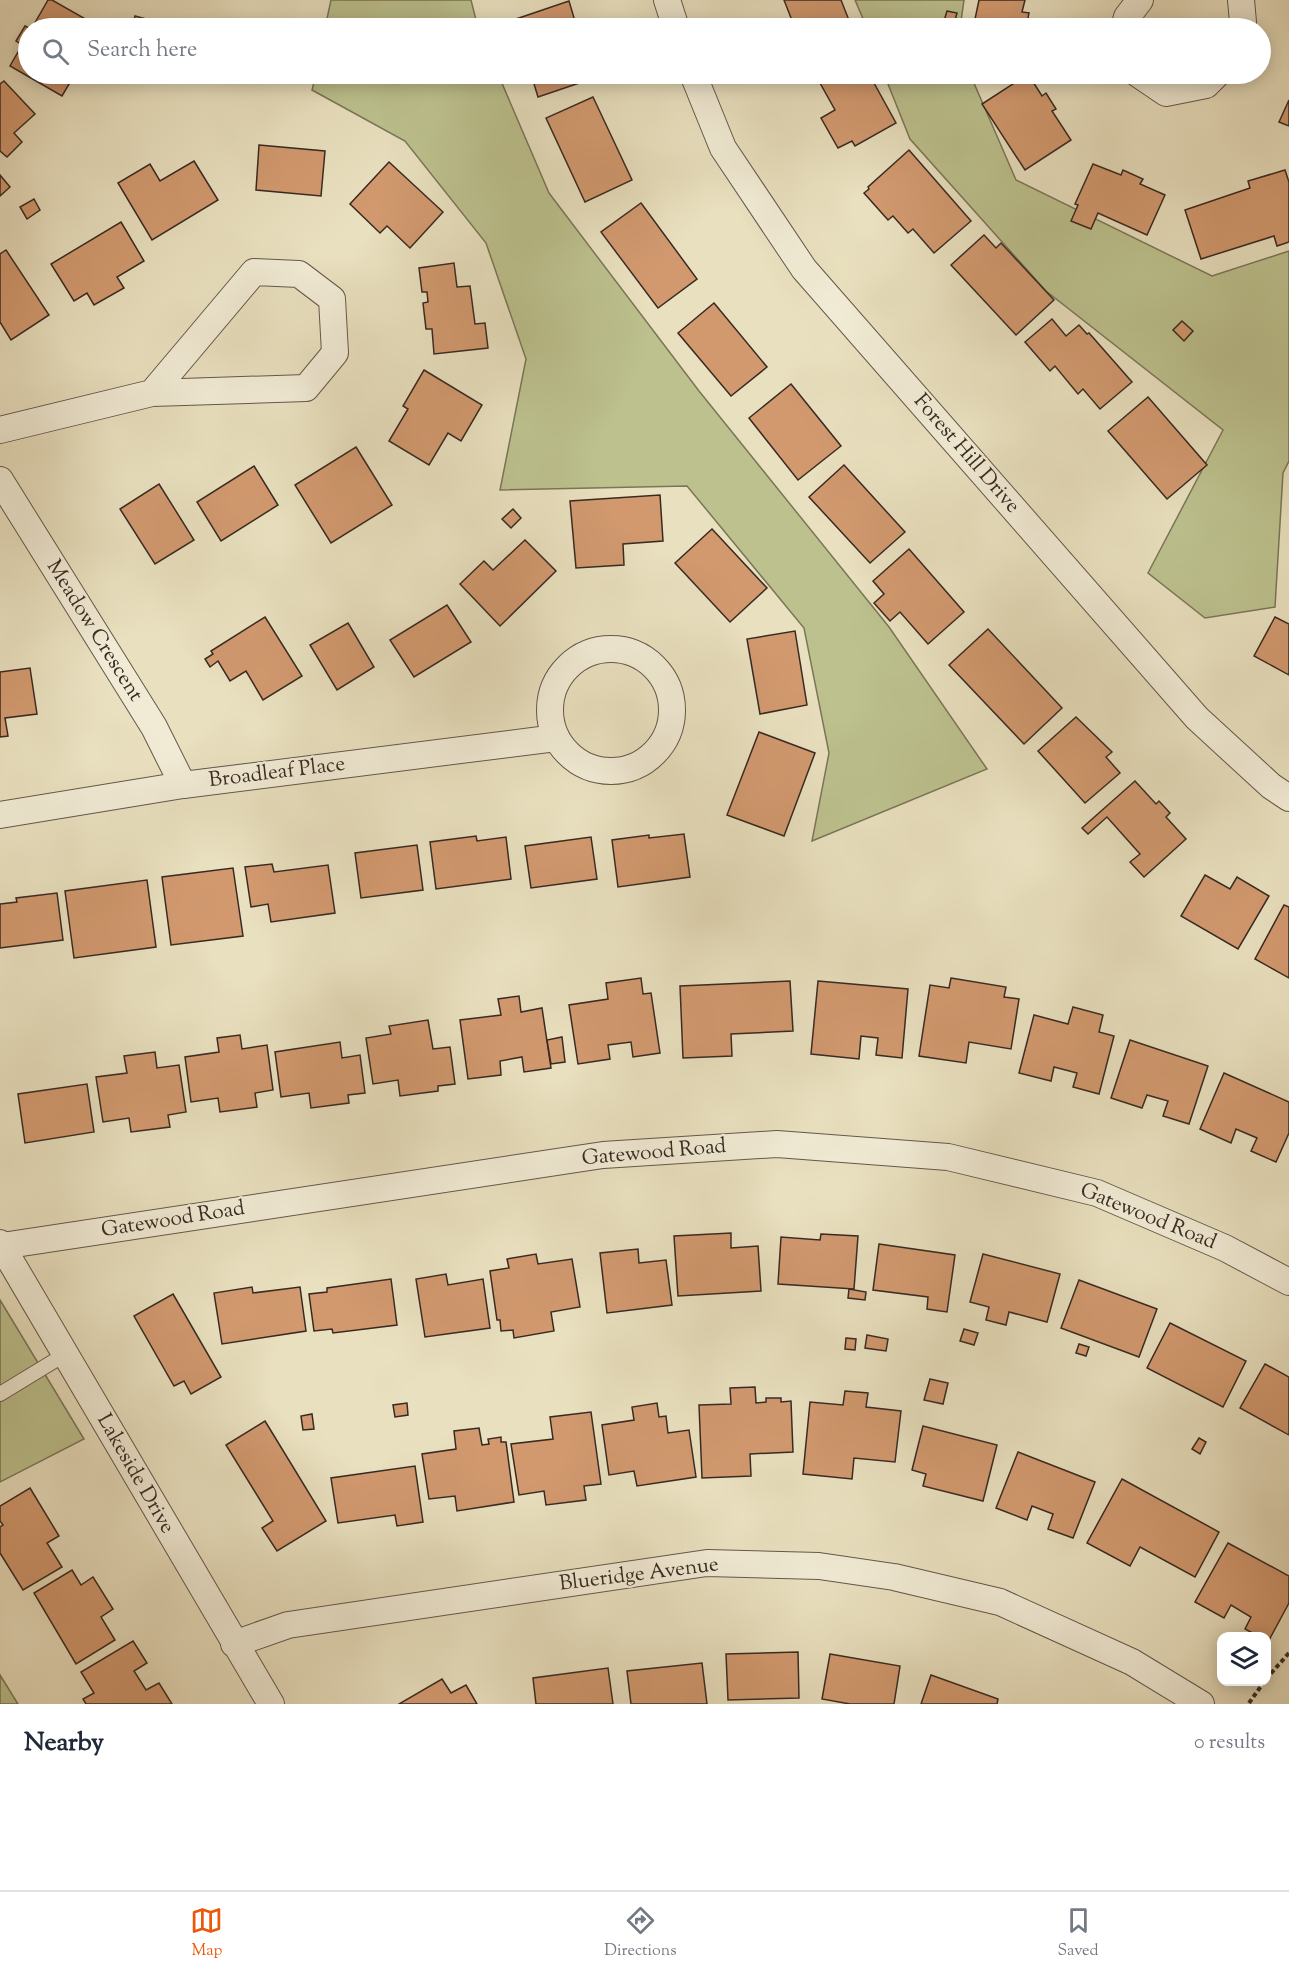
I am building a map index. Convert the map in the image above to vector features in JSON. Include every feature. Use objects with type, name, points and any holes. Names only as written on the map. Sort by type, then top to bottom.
[{"type":"street","points":[[667,0],[673,18]]},
{"type":"street","points":[[1126,18],[1140,0]]},
{"type":"street","points":[[1241,0],[1243,18]]},
{"type":"street","name":"Forest Hill Drive","points":[[697,84],[723,148],[804,269],[1197,718],[1271,786],[1289,798]]},
{"type":"street","points":[[1153,84],[1166,93],[1207,84]]},
{"type":"street","points":[[0,430],[152,393],[306,388],[335,353],[332,299],[299,274],[254,272],[152,393]]},
{"type":"street","name":"Meadow Crescent","points":[[0,480],[154,727],[183,785]]},
{"type":"street","points":[[603,649],[625,650],[645,658],[657,668],[669,686],[674,711],[670,732],[662,748],[646,762],[618,772],[597,771],[569,756],[556,738],[550,721],[550,699],[558,679],[573,662],[592,652],[603,649]]},
{"type":"street","name":"Broadleaf Place","points":[[0,815],[183,785],[556,738]]},
{"type":"street","name":"Gatewood Road","points":[[1,1245],[603,1155],[777,1144],[948,1157],[1097,1193],[1225,1248],[1289,1282]]},
{"type":"street","name":"Lakeside Drive","points":[[1,1245],[271,1704]]},
{"type":"street","name":"Blueridge Avenue","points":[[234,1644],[288,1625],[707,1563],[819,1566],[894,1577],[1000,1602],[1132,1662],[1201,1704]]},
{"type":"lane","points":[[0,1394],[64,1355]]},
{"type":"path","points":[[1271,1673],[1289,1653]]},
{"type":"path","points":[[1249,1703],[1261,1686]]},
{"type":"green space","points":[[331,0],[471,0],[476,18],[327,18]]},
{"type":"green space","points":[[855,0],[964,0],[961,18],[863,18]]},
{"type":"green space","points":[[314,84],[502,84],[549,193],[699,391],[889,627],[987,769],[812,841],[829,753],[804,628],[687,486],[500,490],[526,359],[486,243],[405,141],[312,90]]},
{"type":"green space","points":[[888,84],[974,84],[1016,180],[1212,276],[1289,251],[1289,461],[1283,473],[1275,607],[1205,618],[1148,573],[1223,430],[1046,291],[910,139]]},
{"type":"green space","points":[[0,1300],[84,1439],[0,1482]]},
{"type":"green space","points":[[0,1675],[18,1704],[0,1704]]},
{"type":"building","points":[[48,0],[52,0],[84,18],[38,18]]},
{"type":"building","points":[[784,0],[841,0],[848,18],[791,18]]},
{"type":"building","points":[[979,0],[1025,0],[1022,12],[1029,13],[1028,18],[975,18]]},
{"type":"building","points":[[569,1],[574,18],[519,18]]},
{"type":"building","points":[[947,11],[957,13],[956,18],[945,18]]},
{"type":"building","points":[[18,52],[18,71],[10,66]]},
{"type":"building","points":[[4,81],[35,114],[14,133],[22,142],[7,157],[0,151],[0,84]]},
{"type":"building","points":[[41,84],[69,84],[62,96]]},
{"type":"building","points":[[534,84],[576,84],[538,97]]},
{"type":"building","points":[[821,84],[875,84],[896,123],[855,146],[852,141],[838,148],[821,118],[835,110]]},
{"type":"building","points":[[1013,84],[1034,84],[1042,96],[1046,93],[1056,109],[1052,111],[1071,140],[1025,170],[982,104]]},
{"type":"building","points":[[593,97],[632,180],[585,202],[546,118]]},
{"type":"building","points":[[1289,100],[1289,126],[1279,122]]},
{"type":"building","points":[[259,145],[325,151],[321,196],[256,190]]},
{"type":"building","points":[[909,150],[971,221],[934,253],[913,229],[908,233],[893,216],[888,220],[864,193]]},
{"type":"building","points":[[194,161],[218,200],[152,240],[118,183],[150,164],[160,181]]},
{"type":"building","points":[[389,162],[443,212],[410,248],[387,226],[380,233],[350,204]]},
{"type":"building","points":[[1093,164],[1121,175],[1123,170],[1143,179],[1140,184],[1165,195],[1147,235],[1098,213],[1091,229],[1071,221],[1078,205],[1075,204]]},
{"type":"building","points":[[1285,170],[1289,182],[1289,242],[1277,246],[1274,236],[1201,259],[1185,210],[1250,188],[1248,181]]},
{"type":"building","points":[[0,175],[10,187],[0,196]]},
{"type":"building","points":[[34,199],[40,210],[27,219],[20,207]]},
{"type":"building","points":[[641,203],[697,279],[658,308],[601,232]]},
{"type":"building","points":[[121,222],[144,261],[117,277],[124,288],[94,305],[87,293],[74,301],[51,264]]},
{"type":"building","points":[[984,235],[996,248],[1001,243],[1054,300],[1016,335],[951,265]]},
{"type":"building","points":[[6,250],[49,315],[11,340],[0,322],[0,254]]},
{"type":"building","points":[[454,263],[457,287],[470,286],[475,324],[485,323],[488,348],[434,354],[432,329],[426,329],[423,303],[428,302],[427,292],[422,292],[419,268]]},
{"type":"building","points":[[714,303],[767,367],[731,396],[678,333]]},
{"type":"building","points":[[1052,319],[1066,336],[1079,325],[1087,334],[1089,333],[1132,382],[1100,409],[1083,389],[1078,394],[1055,366],[1050,371],[1025,342]]},
{"type":"building","points":[[1182,321],[1193,331],[1184,341],[1173,330]]},
{"type":"building","points":[[424,370],[482,405],[461,441],[448,433],[429,465],[389,441],[408,409],[403,406]]},
{"type":"building","points":[[791,384],[841,446],[798,480],[749,418]]},
{"type":"building","points":[[1148,397],[1207,465],[1167,499],[1108,431]]},
{"type":"building","points":[[356,447],[392,505],[331,543],[295,485]]},
{"type":"building","points":[[844,465],[905,532],[870,563],[809,497]]},
{"type":"building","points":[[254,466],[278,505],[221,541],[197,502]]},
{"type":"building","points":[[159,484],[194,540],[155,564],[120,509]]},
{"type":"building","points":[[660,495],[663,541],[623,544],[624,565],[576,568],[570,501]]},
{"type":"building","points":[[513,509],[521,518],[511,528],[502,519]]},
{"type":"building","points":[[712,529],[767,588],[730,622],[675,563]]},
{"type":"building","points":[[525,540],[556,571],[500,626],[460,584],[484,561],[493,570]]},
{"type":"building","points":[[909,549],[964,612],[928,644],[900,612],[890,621],[874,603],[884,594],[873,581]]},
{"type":"building","points":[[447,605],[471,642],[414,677],[390,640]]},
{"type":"building","points":[[265,617],[302,676],[263,700],[246,671],[230,681],[218,661],[210,667],[205,659],[213,654],[211,651]]},
{"type":"building","points":[[1275,617],[1289,624],[1289,675],[1254,656]]},
{"type":"building","points":[[348,623],[374,667],[337,690],[310,645]]},
{"type":"building","points":[[988,629],[1062,708],[1024,744],[949,665]]},
{"type":"building","points":[[795,631],[807,705],[760,714],[747,639]]},
{"type":"building","points":[[30,668],[37,714],[5,718],[8,736],[0,737],[0,672]]},
{"type":"building","points":[[1076,717],[1112,752],[1106,757],[1120,773],[1085,803],[1038,751]]},
{"type":"building","points":[[759,732],[815,753],[784,836],[727,815]]},
{"type":"building","points":[[1135,781],[1156,804],[1159,801],[1170,813],[1166,817],[1186,839],[1144,877],[1130,862],[1140,854],[1107,817],[1088,834],[1082,828]]},
{"type":"building","points":[[684,834],[690,877],[618,887],[612,840],[649,835],[649,838]]},
{"type":"building","points":[[476,836],[477,841],[506,837],[511,879],[436,889],[430,842]]},
{"type":"building","points":[[591,837],[597,879],[531,888],[525,846]]},
{"type":"building","points":[[417,845],[423,890],[361,898],[355,853]]},
{"type":"building","points":[[272,864],[274,872],[328,865],[335,913],[271,922],[268,904],[251,907],[245,867]]},
{"type":"building","points":[[233,868],[243,936],[171,945],[162,877]]},
{"type":"building","points":[[1205,875],[1230,889],[1237,877],[1269,896],[1238,949],[1181,916]]},
{"type":"building","points":[[147,880],[156,947],[74,958],[65,891]]},
{"type":"building","points":[[57,893],[63,940],[0,948],[0,904],[17,902],[16,898]]},
{"type":"building","points":[[1284,905],[1289,907],[1289,978],[1255,959]]},
{"type":"building","points":[[641,978],[643,994],[651,993],[660,1053],[633,1057],[631,1042],[608,1045],[610,1059],[578,1064],[569,1005],[608,999],[606,983]]},
{"type":"building","points":[[951,978],[1006,987],[1004,997],[1019,999],[1011,1049],[969,1042],[966,1063],[919,1056],[930,985],[949,988]]},
{"type":"building","points":[[790,981],[793,1031],[731,1034],[732,1056],[683,1058],[680,986]]},
{"type":"building","points":[[818,981],[908,989],[902,1058],[876,1055],[878,1038],[861,1036],[859,1059],[811,1054]]},
{"type":"building","points":[[519,996],[521,1012],[542,1008],[551,1068],[524,1072],[522,1057],[500,1061],[501,1075],[468,1079],[460,1020],[501,1015],[498,999]]},
{"type":"building","points":[[1073,1007],[1103,1015],[1099,1032],[1114,1036],[1099,1094],[1073,1087],[1077,1073],[1054,1067],[1051,1081],[1019,1073],[1034,1015],[1068,1024]]},
{"type":"building","points":[[428,1020],[433,1049],[450,1047],[455,1084],[438,1086],[438,1091],[400,1096],[398,1080],[373,1084],[366,1038],[391,1034],[389,1026]]},
{"type":"building","points":[[240,1035],[242,1049],[267,1045],[273,1090],[255,1093],[257,1107],[220,1112],[218,1098],[191,1102],[185,1057],[219,1052],[217,1038]]},
{"type":"building","points":[[562,1037],[565,1062],[551,1064],[547,1040]]},
{"type":"building","points":[[1130,1040],[1208,1066],[1189,1124],[1163,1116],[1168,1101],[1147,1095],[1142,1108],[1111,1098]]},
{"type":"building","points":[[340,1042],[342,1058],[360,1055],[365,1093],[348,1095],[349,1103],[311,1108],[309,1093],[281,1097],[275,1052]]},
{"type":"building","points":[[155,1052],[157,1068],[179,1065],[186,1112],[168,1115],[170,1127],[131,1132],[129,1118],[103,1122],[96,1077],[127,1073],[124,1056]]},
{"type":"building","points":[[1224,1073],[1289,1102],[1289,1133],[1276,1162],[1251,1151],[1257,1138],[1236,1129],[1231,1143],[1200,1129]]},
{"type":"building","points":[[87,1084],[94,1132],[25,1143],[18,1094]]},
{"type":"building","points":[[731,1233],[731,1248],[758,1246],[761,1291],[678,1296],[674,1236]]},
{"type":"building","points":[[821,1234],[858,1236],[854,1289],[778,1284],[781,1237],[820,1240]]},
{"type":"building","points":[[879,1244],[955,1255],[947,1312],[927,1309],[928,1297],[873,1290]]},
{"type":"building","points":[[638,1249],[639,1263],[666,1260],[672,1305],[607,1313],[600,1253]]},
{"type":"building","points":[[536,1254],[538,1264],[572,1259],[580,1307],[551,1312],[554,1331],[514,1338],[513,1330],[501,1331],[500,1320],[497,1320],[490,1271],[509,1268],[507,1259]]},
{"type":"building","points":[[983,1254],[1060,1274],[1047,1322],[1009,1312],[1006,1325],[986,1320],[989,1307],[970,1302]]},
{"type":"building","points":[[446,1274],[448,1285],[483,1279],[490,1328],[425,1337],[416,1279]]},
{"type":"building","points":[[391,1279],[397,1325],[333,1333],[332,1329],[314,1331],[309,1294],[327,1292],[327,1288]]},
{"type":"building","points":[[1079,1280],[1157,1309],[1139,1357],[1061,1328]]},
{"type":"building","points":[[252,1287],[253,1293],[300,1287],[306,1331],[222,1344],[214,1293]]},
{"type":"building","points":[[849,1289],[866,1292],[865,1300],[848,1298]]},
{"type":"building","points":[[173,1294],[221,1377],[191,1394],[184,1381],[174,1386],[134,1316]]},
{"type":"building","points":[[1170,1323],[1246,1361],[1223,1407],[1147,1368]]},
{"type":"building","points":[[964,1329],[978,1333],[974,1345],[960,1341]]},
{"type":"building","points":[[867,1335],[888,1339],[886,1351],[865,1348]]},
{"type":"building","points":[[846,1338],[856,1339],[855,1350],[845,1349]]},
{"type":"building","points":[[1079,1344],[1089,1347],[1086,1356],[1076,1353]]},
{"type":"building","points":[[1265,1364],[1289,1377],[1289,1435],[1240,1408]]},
{"type":"building","points":[[930,1379],[948,1383],[943,1404],[924,1400]]},
{"type":"building","points":[[755,1387],[756,1403],[766,1402],[766,1398],[781,1398],[781,1402],[791,1401],[793,1452],[750,1454],[751,1476],[702,1478],[699,1405],[731,1404],[730,1388]]},
{"type":"building","points":[[845,1391],[868,1393],[866,1407],[901,1411],[895,1462],[854,1458],[852,1479],[803,1474],[810,1402],[843,1405]]},
{"type":"building","points":[[407,1403],[408,1415],[395,1417],[393,1405]]},
{"type":"building","points":[[657,1403],[659,1417],[666,1416],[668,1433],[689,1430],[696,1477],[637,1486],[634,1471],[609,1475],[602,1425],[634,1420],[632,1407]]},
{"type":"building","points":[[591,1412],[601,1484],[584,1486],[586,1500],[546,1505],[544,1491],[519,1495],[511,1444],[553,1439],[550,1417]]},
{"type":"building","points":[[312,1414],[314,1429],[303,1430],[301,1416]]},
{"type":"building","points":[[265,1421],[326,1521],[277,1551],[262,1528],[273,1521],[226,1445]]},
{"type":"building","points":[[923,1426],[997,1445],[983,1501],[923,1486],[926,1474],[912,1470]]},
{"type":"building","points":[[479,1428],[482,1445],[489,1444],[488,1439],[501,1437],[501,1442],[506,1442],[514,1502],[457,1511],[455,1496],[429,1499],[422,1454],[456,1449],[454,1431]]},
{"type":"building","points":[[1199,1438],[1206,1442],[1200,1454],[1192,1449]]},
{"type":"building","points":[[1018,1452],[1095,1482],[1073,1538],[1048,1529],[1053,1514],[1032,1506],[1027,1520],[996,1508]]},
{"type":"building","points":[[415,1466],[423,1522],[397,1526],[395,1515],[338,1523],[331,1478]]},
{"type":"building","points":[[1122,1479],[1219,1532],[1195,1577],[1140,1547],[1130,1566],[1087,1543]]},
{"type":"building","points":[[30,1488],[59,1536],[47,1543],[62,1567],[23,1590],[0,1553],[0,1527],[3,1525],[0,1521],[0,1506]]},
{"type":"building","points":[[1228,1543],[1289,1576],[1289,1603],[1271,1636],[1271,1632],[1251,1632],[1245,1629],[1251,1617],[1231,1605],[1224,1618],[1195,1602]]},
{"type":"building","points":[[72,1570],[81,1585],[93,1577],[113,1609],[101,1617],[115,1640],[76,1664],[34,1593]]},
{"type":"building","points":[[133,1641],[147,1663],[134,1671],[146,1690],[159,1683],[172,1704],[86,1704],[83,1699],[94,1693],[81,1672]]},
{"type":"building","points":[[798,1652],[799,1698],[728,1700],[726,1654]]},
{"type":"building","points":[[830,1654],[900,1666],[894,1704],[850,1704],[822,1699]]},
{"type":"building","points":[[702,1663],[707,1704],[631,1704],[627,1671]]},
{"type":"building","points":[[608,1668],[613,1704],[536,1704],[533,1678]]},
{"type":"building","points":[[931,1675],[998,1699],[997,1704],[921,1704]]},
{"type":"building","points":[[442,1679],[451,1693],[466,1685],[477,1704],[399,1704]]}]
